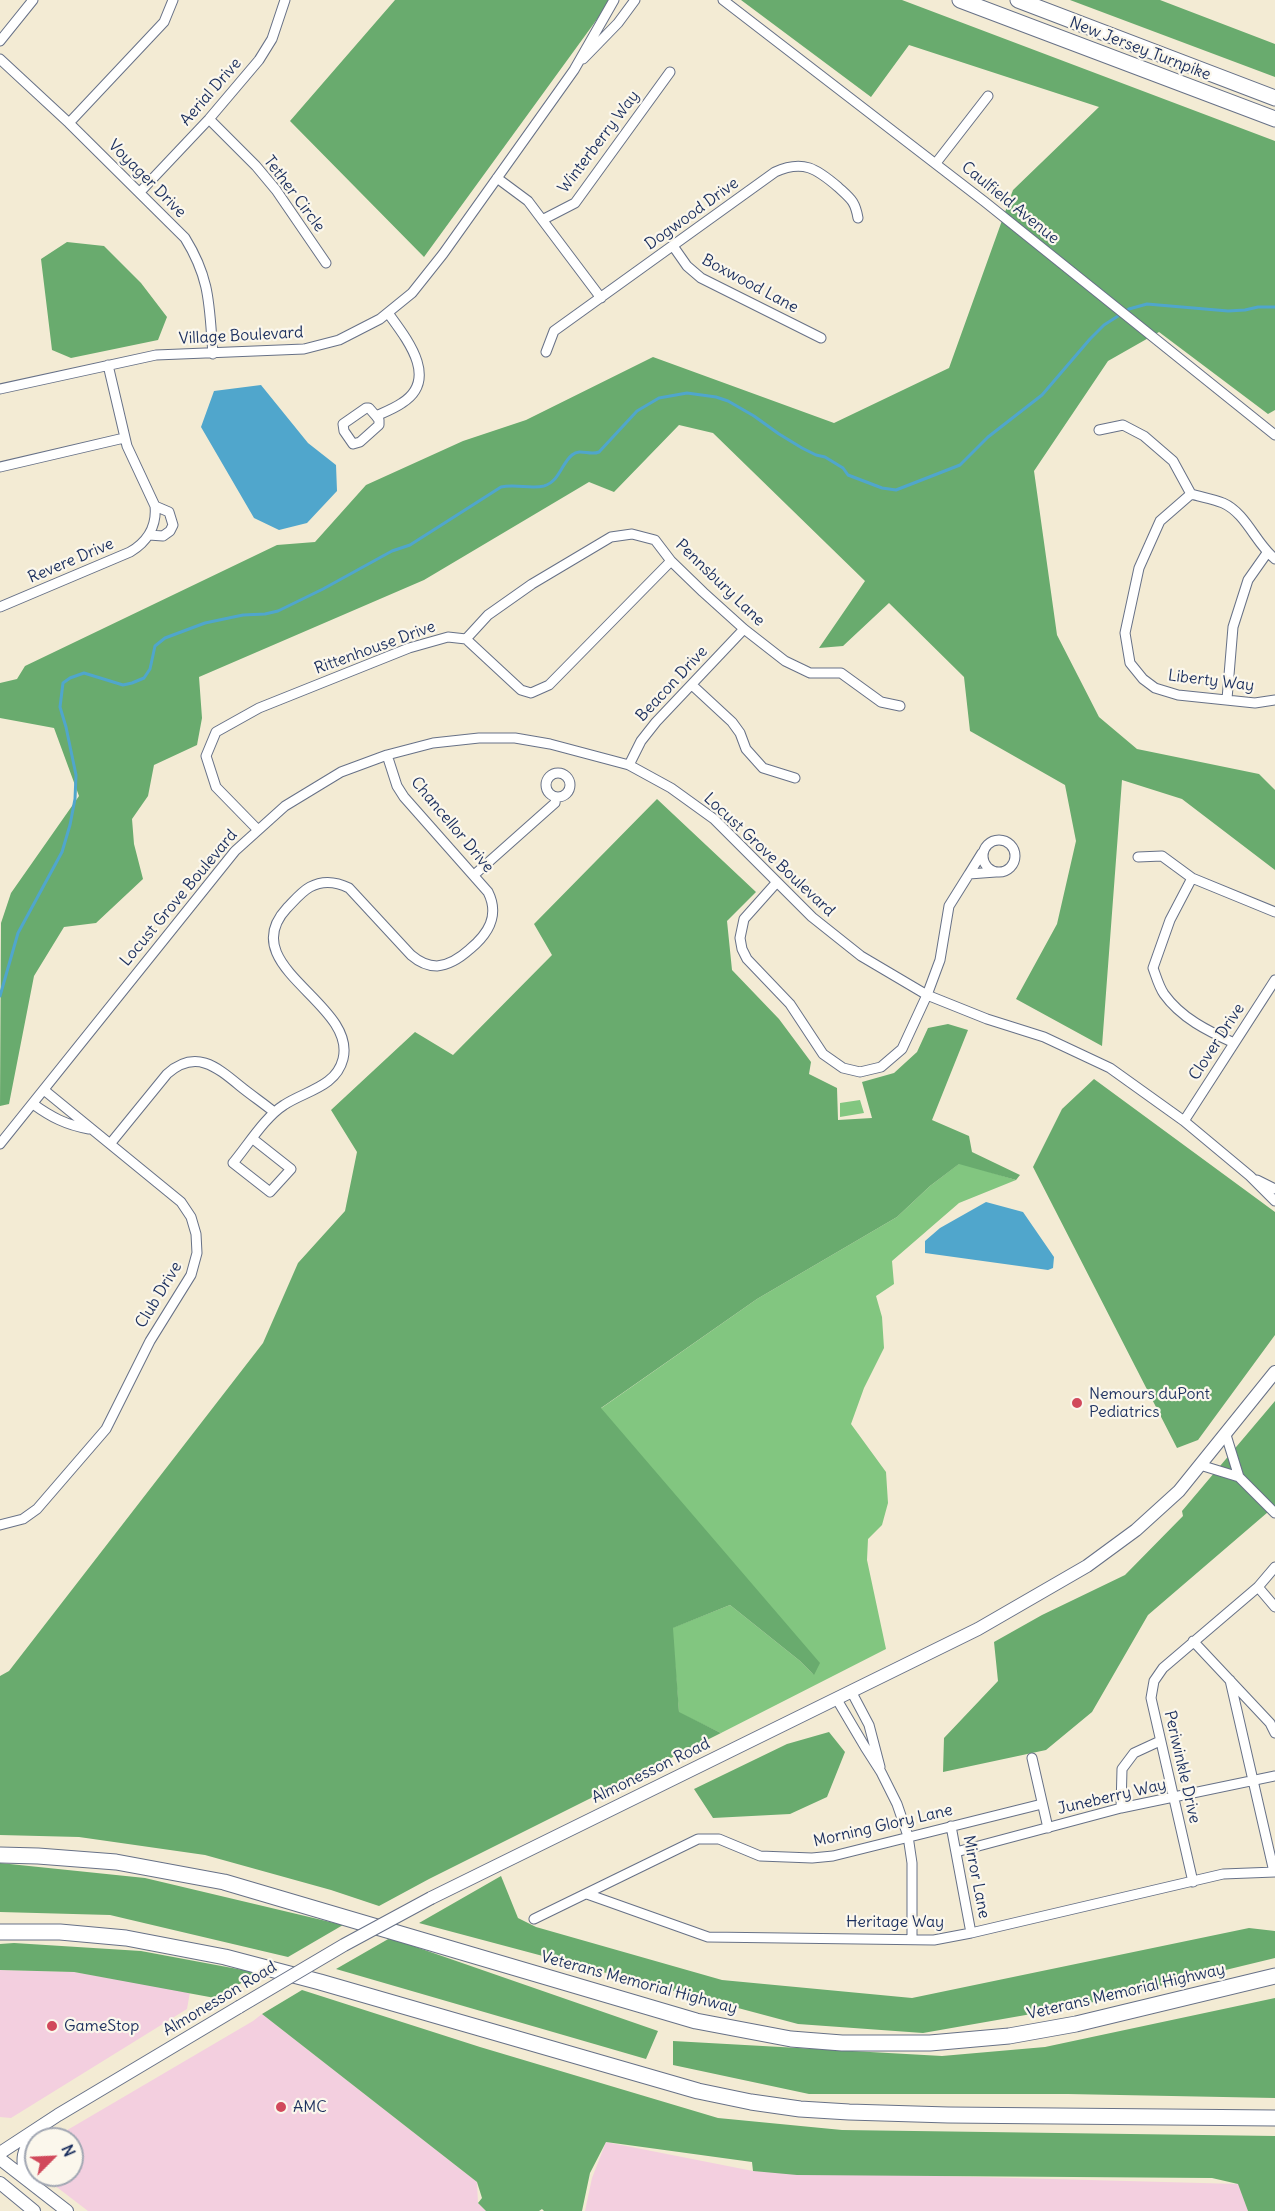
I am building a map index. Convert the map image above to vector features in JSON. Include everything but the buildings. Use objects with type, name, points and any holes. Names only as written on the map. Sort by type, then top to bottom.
[{"type":"highway","name":"New Jersey Turnpike","points":[[960,0],[1275,119]]},
{"type":"highway","name":"New Jersey Turnpike","points":[[1018,0],[1275,98]]},
{"type":"highway","name":"Veterans Memorial Highway","points":[[0,1856],[38,1856],[116,1862],[224,1882],[696,2020],[791,2039],[842,2043],[930,2043],[988,2039],[1076,2024],[1275,1976]]},
{"type":"highway","points":[[0,1932],[60,1932],[126,1938],[225,1957],[698,2091],[770,2105],[849,2112],[948,2115],[1275,2118]]},
{"type":"main road","name":"Almonesson Road","points":[[40,2127],[344,1945],[431,1898],[978,1629],[1087,1566],[1157,1513],[1226,1435],[1275,1372]]},
{"type":"main road","name":"Almonesson Road","points":[[0,2153],[24,2137]]},
{"type":"main road","points":[[24,2151],[22,2164],[24,2172]]},
{"type":"main road","points":[[0,2159],[24,2177]]},
{"type":"main road","points":[[0,2183],[34,2211]]},
{"type":"main road","points":[[36,2187],[67,2211]]},
{"type":"street","points":[[0,41],[33,0]]},
{"type":"street","points":[[69,123],[164,22],[173,0]]},
{"type":"street","name":"Aerial Drive","points":[[140,192],[209,119],[259,60],[272,39],[285,0]]},
{"type":"street","name":"Village Boulevard","points":[[0,390],[156,355],[285,351],[315,347],[354,333],[388,313],[409,296],[424,279],[497,178],[574,70],[614,0]]},
{"type":"street","name":"Village Boulevard","points":[[574,70],[618,23],[635,0]]},
{"type":"street","name":"Caulfield Avenue","points":[[723,0],[936,163],[1275,435]]},
{"type":"street","name":"Voyager Drive","points":[[0,59],[140,192],[184,238],[198,260],[206,281],[213,354]]},
{"type":"street","name":"Winterberry Way","points":[[544,219],[575,203],[670,72]]},
{"type":"street","points":[[936,163],[988,96]]},
{"type":"street","name":"Tether Circle","points":[[209,119],[256,166],[276,190],[326,263]]},
{"type":"street","name":"Dogwood Drive","points":[[546,352],[554,331],[775,172],[789,166],[806,166],[819,171],[855,202],[858,218]]},
{"type":"street","points":[[497,178],[528,201],[544,219],[601,298]]},
{"type":"street","name":"Boxwood Lane","points":[[673,246],[687,266],[701,278],[820,338]]},
{"type":"street","points":[[376,416],[409,398],[415,392],[420,377],[419,362],[388,313]]},
{"type":"street","name":"Revere Drive","points":[[0,607],[124,554],[138,547],[149,535],[163,536],[170,531],[173,525],[169,512],[155,506],[124,438],[108,364]]},
{"type":"street","points":[[1099,430],[1123,425],[1144,436],[1173,461],[1191,494],[1225,504],[1247,524],[1271,556],[1248,580],[1233,627],[1227,699]]},
{"type":"street","points":[[0,467],[124,438]]},
{"type":"street","name":"Liberty Way","points":[[1191,494],[1160,521],[1139,568],[1125,633],[1130,663],[1143,679],[1155,688],[1178,695],[1255,703],[1275,700]]},
{"type":"street","points":[[149,535],[155,520],[155,506]]},
{"type":"street","name":"Pennsbury Lane","points":[[466,639],[488,615],[559,568],[610,537],[632,534],[655,540],[671,561],[744,629],[785,661],[810,673],[841,673],[880,702],[900,706]]},
{"type":"street","points":[[466,639],[521,690],[531,693],[549,685],[671,561]]},
{"type":"street","name":"Beacon Drive","points":[[629,765],[641,741],[656,722],[744,629]]},
{"type":"street","name":"Rittenhouse Drive","points":[[258,830],[216,787],[207,756],[216,732],[259,708],[409,648],[448,637],[466,639]]},
{"type":"street","points":[[692,685],[732,722],[740,733],[746,749],[763,768],[795,778]]},
{"type":"street","name":"Locust Grove Boulevard","points":[[0,1144],[228,860],[285,806],[341,772],[387,755],[433,743],[479,738],[515,738],[580,750],[629,765],[671,788],[702,810],[837,939],[878,968],[927,994],[987,1019],[1044,1037],[1087,1056],[1137,1086],[1184,1121],[1250,1176]]},
{"type":"street","name":"Chancellor Drive","points":[[253,1139],[291,1169],[270,1192],[233,1163],[273,1112],[333,1077],[340,1067],[344,1051],[342,1038],[335,1023],[282,963],[276,953],[275,928],[285,910],[303,892],[325,882],[337,883],[349,888],[411,956],[426,964],[442,965],[459,958],[485,935],[492,922],[494,908],[491,897],[404,797],[387,755]]},
{"type":"street","points":[[474,875],[555,803],[556,797]]},
{"type":"street","points":[[777,882],[744,919],[740,938],[742,949],[752,964],[790,1004],[818,1048],[836,1065],[860,1072],[874,1070],[886,1064],[902,1049],[940,960],[949,906],[969,874],[989,843],[1004,841],[1012,848],[1015,858],[1006,871],[969,874]]},
{"type":"street","points":[[984,851],[984,862],[987,867],[996,872]]},
{"type":"street","points":[[1138,857],[1162,856],[1192,878],[1275,912]]},
{"type":"street","points":[[1192,878],[1170,920],[1153,968],[1162,993],[1175,1007],[1202,1029],[1234,1043]]},
{"type":"street","name":"Clover Drive","points":[[1184,1121],[1275,980]]},
{"type":"street","points":[[110,1144],[167,1074],[176,1066],[193,1061],[207,1063],[218,1068],[273,1112]]},
{"type":"street","name":"Club Drive","points":[[0,1525],[18,1521],[33,1513],[106,1429],[150,1341],[186,1285],[196,1261],[196,1234],[187,1210],[171,1193],[89,1129],[44,1090]]},
{"type":"street","points":[[33,1104],[55,1120],[70,1126],[89,1129]]},
{"type":"street","points":[[1250,1176],[1275,1189]]},
{"type":"street","points":[[1250,1176],[1275,1200]]},
{"type":"street","points":[[1226,1435],[1239,1477],[1275,1513]]},
{"type":"street","points":[[1200,1465],[1239,1477]]},
{"type":"street","name":"Periwinkle Drive","points":[[1193,1882],[1151,1698],[1154,1681],[1163,1668],[1258,1587],[1275,1567]]},
{"type":"street","points":[[1258,1587],[1275,1606]]},
{"type":"street","points":[[1193,1641],[1270,1723],[1275,1733]]},
{"type":"street","points":[[1230,1680],[1275,1872]]},
{"type":"street","points":[[851,1691],[869,1725],[882,1772],[897,1804],[908,1836],[912,1863],[912,1938]]},
{"type":"street","points":[[836,1698],[864,1747],[882,1772]]},
{"type":"street","points":[[1121,1808],[1122,1769],[1134,1753],[1160,1742]]},
{"type":"street","points":[[1032,1758],[1048,1828]]},
{"type":"street","name":"Juneberry Way","points":[[956,1852],[1121,1808],[1275,1776]]},
{"type":"street","name":"Morning Glory Lane","points":[[534,1919],[698,1839],[719,1839],[760,1856],[812,1858],[833,1856],[1042,1804]]},
{"type":"street","name":"Mirror Lane","points":[[951,1826],[971,1934]]},
{"type":"street","name":"Heritage Way","points":[[587,1894],[708,1937],[934,1940],[971,1934],[1223,1874],[1275,1872]]},
{"type":"shaded area","points":[[0,1970],[74,1972],[190,1992],[187,2009],[11,2118],[0,2117]]},
{"type":"shaded area","points":[[262,2014],[477,2182],[478,2203],[486,2211],[88,2211],[57,2187],[84,2187],[84,2127],[72,2127]]},
{"type":"shaded area","points":[[606,2142],[753,2171],[1239,2184],[1248,2211],[585,2211],[592,2178]]},
{"type":"green space","points":[[395,0],[611,0],[424,257],[290,121]]},
{"type":"green space","points":[[741,0],[902,0],[1275,141],[1275,410],[1268,414],[1159,332],[1108,361],[1034,471],[1057,635],[1099,717],[1137,749],[1259,774],[1275,790],[1275,870],[1182,799],[1122,780],[1102,1046],[1016,999],[1057,924],[1076,841],[1065,785],[970,731],[964,677],[889,603],[843,646],[819,648],[865,581],[713,433],[679,425],[614,492],[589,482],[424,580],[199,677],[202,718],[197,745],[154,765],[148,796],[132,819],[134,844],[143,879],[96,923],[64,927],[34,976],[9,1104],[0,1106],[1,923],[11,893],[79,796],[54,728],[0,718],[0,683],[17,679],[25,666],[277,545],[315,542],[366,485],[463,441],[526,420],[653,357],[834,423],[949,368],[1013,190],[1099,107],[909,45],[871,97]]},
{"type":"green space","points":[[1070,0],[1160,0],[1275,44],[1275,77]]},
{"type":"green space","points":[[67,242],[104,246],[141,283],[167,317],[158,340],[71,358],[52,350],[41,259]]},
{"type":"green space","points":[[657,799],[756,892],[727,921],[732,970],[779,1019],[811,1062],[809,1074],[837,1088],[838,1120],[872,1118],[862,1082],[894,1073],[917,1052],[928,1028],[948,1024],[968,1030],[932,1120],[969,1136],[972,1152],[1020,1175],[1016,1180],[959,1164],[930,1186],[897,1217],[757,1299],[601,1408],[820,1663],[814,1675],[730,1605],[673,1628],[679,1712],[721,1733],[379,1906],[331,1890],[205,1855],[79,1837],[0,1835],[0,1676],[9,1671],[263,1343],[298,1263],[345,1211],[357,1152],[331,1110],[415,1032],[453,1055],[552,955],[534,924]]},
{"type":"green space","points":[[1094,1079],[1275,1212],[1275,1335],[1198,1440],[1177,1448],[1033,1167],[1062,1109]]},
{"type":"green space","points":[[860,1100],[864,1113],[840,1117],[840,1103]]},
{"type":"green space","points":[[960,1163],[1016,1180],[959,1203],[892,1261],[894,1284],[876,1296],[882,1317],[884,1348],[864,1388],[851,1424],[886,1472],[888,1503],[882,1525],[868,1539],[867,1560],[886,1649],[721,1733],[679,1713],[672,1628],[730,1605],[814,1675],[600,1409],[757,1299],[897,1217],[930,1186]]},
{"type":"green space","points":[[1275,1401],[1275,1506],[1148,1615],[1092,1712],[1046,1750],[943,1772],[944,1738],[998,1681],[994,1642],[1042,1615],[1125,1575],[1183,1516],[1182,1511]]},
{"type":"green space","points":[[829,1732],[845,1752],[827,1797],[790,1814],[713,1818],[694,1789],[787,1744]]},
{"type":"green space","points":[[0,1863],[145,1878],[343,1925],[288,1957],[110,1915],[0,1912]]},
{"type":"green space","points":[[501,1876],[518,1918],[536,1927],[722,1980],[912,1998],[1249,1928],[1275,1931],[1275,1958],[1077,2006],[923,2033],[798,2024],[419,1923]]},
{"type":"green space","points":[[390,1938],[658,2031],[646,2059],[336,1969]]},
{"type":"green space","points":[[0,1944],[141,1951],[259,1973],[215,1998],[74,1972],[0,1970]]},
{"type":"green space","points":[[302,1990],[480,2047],[718,2118],[842,2130],[1275,2136],[1275,2211],[1248,2211],[1238,2184],[1212,2178],[797,2175],[753,2171],[752,2162],[606,2142],[590,2173],[582,2211],[544,2211],[542,2209],[539,2211],[486,2211],[478,2203],[482,2198],[477,2182],[262,2014]]},
{"type":"green space","points":[[1275,1998],[1275,2098],[1068,2094],[809,2094],[673,2065],[673,2041],[942,2056],[1045,2047]]},
{"type":"water","points":[[261,385],[308,443],[336,465],[337,491],[307,523],[279,530],[254,518],[201,427],[214,391]]},
{"type":"water","points":[[986,1202],[1023,1212],[1054,1257],[1053,1268],[1048,1270],[925,1253],[925,1241],[940,1228]]},
{"type":"waterway","points":[[0,996],[18,933],[62,852],[70,825],[75,799],[76,775],[60,707],[63,683],[70,678],[84,673],[123,685],[144,678],[150,669],[155,646],[165,638],[205,623],[278,611],[392,551],[410,545],[501,487],[539,487],[549,484],[572,455],[579,452],[599,452],[637,411],[659,398],[687,393],[728,401],[802,448],[825,457],[843,468],[848,475],[882,488],[896,490],[960,465],[988,437],[1042,395],[1104,325],[1129,309],[1147,304],[1228,311],[1275,307]]},
{"type":"place","name":"Nemours duPont Pediatrics","points":[[1077,1403]]},
{"type":"place","name":"GameStop","points":[[52,2026]]},
{"type":"place","name":"AMC","points":[[281,2107]]}]
